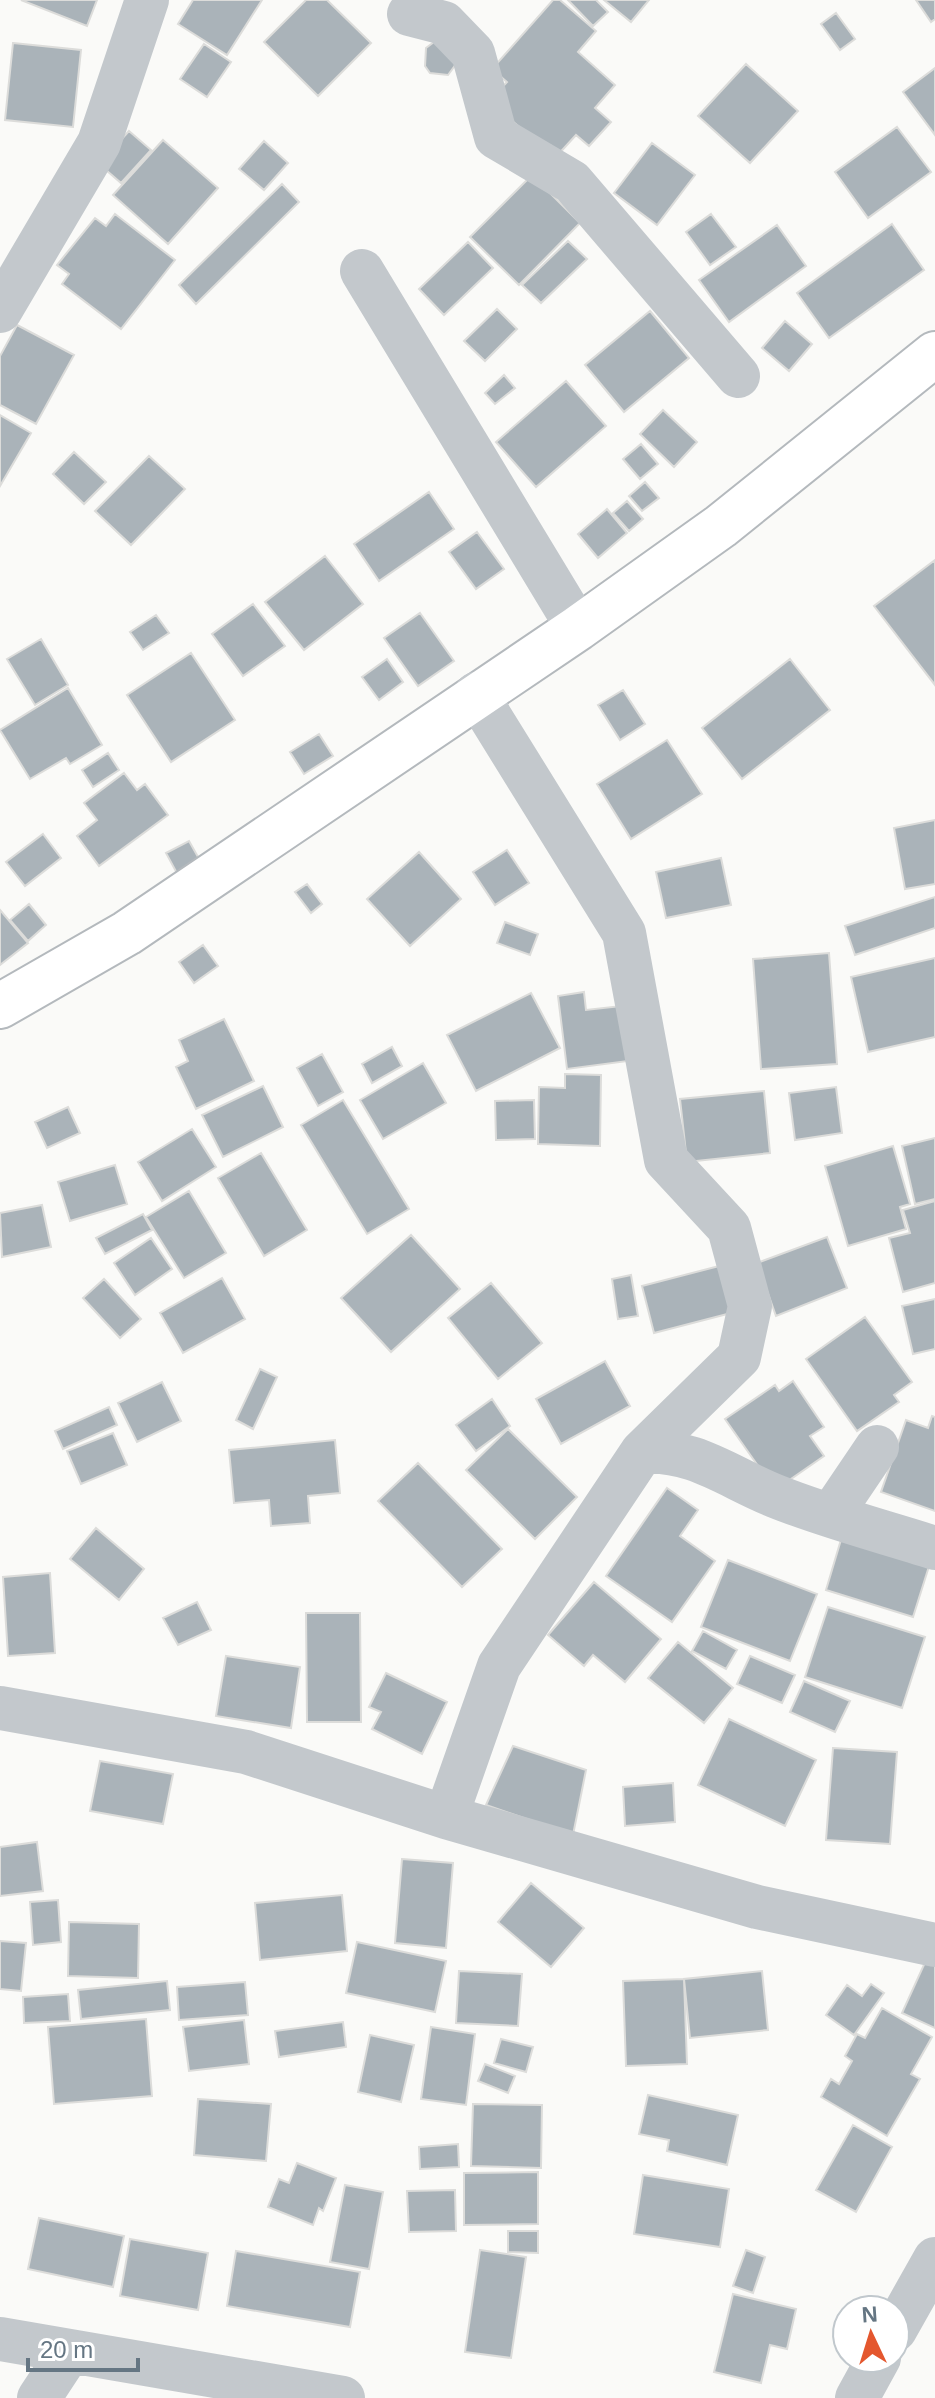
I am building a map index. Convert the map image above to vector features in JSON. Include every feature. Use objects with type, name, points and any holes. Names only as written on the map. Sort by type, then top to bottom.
[{"type":"highway","points":[[0,1006],[127,933],[476,694],[578,628],[721,526],[930,367]]},
{"type":"street","points":[[0,311],[99,143],[147,0]]},
{"type":"street","points":[[410,5],[444,23],[473,53],[496,137],[572,182],[738,376]]},
{"type":"street","points":[[362,271],[578,628]]},
{"type":"street","points":[[446,1817],[499,1666],[642,1452],[739,1357],[750,1306],[729,1228],[666,1160],[624,933],[476,694]]},
{"type":"street","points":[[831,1515],[877,1447]]},
{"type":"street","points":[[642,1452],[657,1451],[716,1465],[773,1495],[935,1548]]},
{"type":"street","points":[[0,1708],[246,1752],[446,1817],[757,1907],[935,1945]]},
{"type":"street","points":[[911,2302],[935,2259]]},
{"type":"street","points":[[0,2339],[343,2398]]},
{"type":"street","points":[[39,2398],[70,2351]]},
{"type":"street","points":[[857,2398],[870,2374]]},
{"type":"building","points":[[21,0],[97,0],[87,26]]},
{"type":"building","points":[[193,0],[262,0],[227,55],[178,24]]},
{"type":"building","points":[[306,0],[327,0],[371,43],[318,96],[264,42]]},
{"type":"building","points":[[553,0],[560,0],[596,31],[578,52],[615,85],[595,108],[611,122],[589,146],[576,135],[555,158],[489,101],[507,82],[492,69]]},
{"type":"building","points":[[568,0],[596,0],[608,12],[593,26]]},
{"type":"building","points":[[604,0],[649,0],[631,22]]},
{"type":"building","points":[[916,0],[935,0],[935,19],[931,22]]},
{"type":"building","points":[[836,13],[855,39],[840,50],[821,24]]},
{"type":"building","points":[[434,42],[459,60],[448,75],[430,73],[425,66],[426,48]]},
{"type":"building","points":[[13,43],[81,50],[73,127],[5,120]]},
{"type":"building","points":[[204,44],[231,62],[207,97],[180,79]]},
{"type":"building","points":[[746,64],[798,111],[750,163],[698,116]]},
{"type":"building","points":[[935,68],[935,135],[903,92]]},
{"type":"building","points":[[897,127],[931,172],[868,218],[835,172]]},
{"type":"building","points":[[129,131],[151,150],[121,183],[99,164]]},
{"type":"building","points":[[163,140],[218,188],[168,244],[113,195]]},
{"type":"building","points":[[264,141],[288,163],[264,190],[239,169]]},
{"type":"building","points":[[652,143],[695,175],[657,225],[614,193]]},
{"type":"building","points":[[532,175],[580,223],[519,285],[470,237]]},
{"type":"building","points":[[282,184],[299,202],[196,304],[179,285]]},
{"type":"building","points":[[115,214],[175,260],[121,329],[62,284],[69,274],[57,265],[95,218],[106,226]]},
{"type":"building","points":[[711,214],[736,247],[710,265],[686,232]]},
{"type":"building","points":[[892,224],[924,270],[829,338],[797,293]]},
{"type":"building","points":[[777,225],[806,266],[729,322],[699,280]]},
{"type":"building","points":[[568,241],[587,259],[541,303],[522,285]]},
{"type":"building","points":[[468,242],[493,268],[444,315],[419,289]]},
{"type":"building","points":[[497,309],[517,329],[485,361],[464,341]]},
{"type":"building","points":[[650,311],[689,358],[624,412],[585,365]]},
{"type":"building","points":[[785,321],[812,344],[789,371],[762,348]]},
{"type":"building","points":[[17,325],[74,355],[36,424],[0,405],[0,356]]},
{"type":"building","points":[[504,375],[515,388],[495,404],[485,393]]},
{"type":"building","points":[[566,381],[606,426],[536,487],[496,442]]},
{"type":"building","points":[[663,410],[697,442],[674,467],[640,434]]},
{"type":"building","points":[[0,415],[31,433],[0,486]]},
{"type":"building","points":[[641,444],[658,464],[640,479],[623,459]]},
{"type":"building","points":[[74,452],[106,482],[84,504],[53,474]]},
{"type":"building","points":[[149,456],[185,489],[131,545],[95,511]]},
{"type":"building","points":[[645,482],[659,498],[642,511],[629,496]]},
{"type":"building","points":[[429,492],[454,529],[379,581],[354,544]]},
{"type":"building","points":[[627,501],[643,519],[629,531],[613,513]]},
{"type":"building","points":[[607,509],[627,533],[598,558],[578,534]]},
{"type":"building","points":[[477,532],[504,569],[476,589],[449,552]]},
{"type":"building","points":[[325,556],[363,604],[304,650],[265,602]]},
{"type":"building","points":[[935,560],[935,685],[874,606]]},
{"type":"building","points":[[253,604],[285,646],[243,676],[212,634]]},
{"type":"building","points":[[420,613],[454,661],[418,686],[384,638]]},
{"type":"building","points":[[156,615],[169,633],[143,650],[130,632]]},
{"type":"building","points":[[41,639],[68,685],[35,705],[7,659]]},
{"type":"building","points":[[191,653],[235,720],[171,762],[127,695]]},
{"type":"building","points":[[387,659],[403,682],[379,700],[362,677]]},
{"type":"building","points":[[790,659],[830,710],[742,779],[702,728]]},
{"type":"building","points":[[68,688],[102,745],[70,764],[66,758],[30,779],[0,730]]},
{"type":"building","points":[[623,690],[645,724],[620,740],[598,705]]},
{"type":"building","points":[[319,734],[333,756],[304,774],[290,752]]},
{"type":"building","points":[[667,740],[702,794],[631,839],[597,784]]},
{"type":"building","points":[[108,753],[119,770],[93,787],[82,770]]},
{"type":"building","points":[[124,773],[137,790],[145,784],[168,815],[99,866],[77,836],[97,820],[84,803]]},
{"type":"building","points":[[935,820],[935,884],[905,889],[894,828]]},
{"type":"building","points":[[43,834],[61,858],[25,886],[6,862]]},
{"type":"building","points":[[189,841],[202,864],[179,877],[166,853]]},
{"type":"building","points":[[507,850],[529,883],[495,905],[473,872]]},
{"type":"building","points":[[419,852],[461,899],[410,946],[367,899]]},
{"type":"building","points":[[721,858],[731,905],[666,918],[656,872]]},
{"type":"building","points":[[307,884],[322,904],[311,913],[295,892]]},
{"type":"building","points":[[935,897],[935,928],[855,955],[845,926]]},
{"type":"building","points":[[29,904],[46,925],[28,941],[10,920]]},
{"type":"building","points":[[0,910],[28,943],[0,965]]},
{"type":"building","points":[[505,922],[538,934],[530,955],[497,943]]},
{"type":"building","points":[[203,945],[218,966],[194,983],[179,962]]},
{"type":"building","points":[[829,953],[837,1064],[761,1069],[753,959]]},
{"type":"building","points":[[935,958],[935,1037],[868,1052],[851,977]]},
{"type":"building","points":[[584,992],[586,1010],[621,1006],[628,1061],[567,1069],[558,996]]},
{"type":"building","points":[[531,993],[560,1048],[476,1091],[447,1035]]},
{"type":"building","points":[[224,1019],[254,1081],[196,1109],[176,1067],[188,1061],[179,1040]]},
{"type":"building","points":[[392,1047],[402,1066],[372,1083],[362,1064]]},
{"type":"building","points":[[322,1054],[343,1092],[318,1106],[297,1068]]},
{"type":"building","points":[[423,1063],[446,1103],[383,1139],[360,1100]]},
{"type":"building","points":[[565,1074],[601,1075],[600,1146],[538,1144],[539,1087],[565,1088]]},
{"type":"building","points":[[263,1086],[283,1127],[223,1157],[202,1115]]},
{"type":"building","points":[[836,1087],[842,1133],[795,1140],[789,1093]]},
{"type":"building","points":[[764,1091],[770,1153],[687,1162],[680,1099]]},
{"type":"building","points":[[343,1100],[409,1209],[367,1234],[301,1125]]},
{"type":"building","points":[[534,1100],[535,1139],[496,1140],[495,1101]]},
{"type":"building","points":[[68,1107],[80,1133],[47,1148],[35,1122]]},
{"type":"building","points":[[192,1129],[216,1167],[162,1201],[138,1162]]},
{"type":"building","points":[[935,1138],[935,1199],[915,1204],[902,1146]]},
{"type":"building","points":[[893,1146],[910,1204],[900,1207],[906,1229],[848,1246],[825,1166]]},
{"type":"building","points":[[261,1153],[307,1230],[264,1256],[218,1178]]},
{"type":"building","points":[[115,1165],[127,1204],[70,1221],[58,1182]]},
{"type":"building","points":[[189,1191],[226,1253],[184,1278],[146,1217]]},
{"type":"building","points":[[935,1201],[935,1283],[903,1292],[889,1238],[910,1233],[903,1210]]},
{"type":"building","points":[[42,1205],[51,1247],[2,1257],[0,1213]]},
{"type":"building","points":[[143,1214],[152,1230],[105,1254],[96,1238]]},
{"type":"building","points":[[411,1235],[460,1289],[391,1352],[341,1298]]},
{"type":"building","points":[[827,1237],[847,1288],[776,1316],[757,1263]]},
{"type":"building","points":[[151,1238],[172,1269],[135,1295],[114,1263]]},
{"type":"building","points":[[723,1265],[735,1312],[654,1333],[642,1286]]},
{"type":"building","points":[[631,1275],[638,1316],[618,1319],[612,1279]]},
{"type":"building","points":[[222,1278],[245,1319],[183,1353],[160,1313]]},
{"type":"building","points":[[104,1279],[141,1319],[120,1338],[83,1298]]},
{"type":"building","points":[[491,1283],[542,1343],[498,1379],[448,1318]]},
{"type":"building","points":[[935,1299],[935,1349],[913,1354],[902,1306]]},
{"type":"building","points":[[865,1317],[912,1382],[894,1395],[899,1402],[857,1431],[806,1359]]},
{"type":"building","points":[[605,1361],[630,1406],[561,1444],[536,1399]]},
{"type":"building","points":[[260,1369],[277,1377],[253,1429],[236,1420]]},
{"type":"building","points":[[793,1381],[824,1427],[810,1436],[824,1456],[775,1490],[725,1419],[775,1385],[779,1391]]},
{"type":"building","points":[[162,1382],[181,1421],[137,1442],[118,1403]]},
{"type":"building","points":[[492,1399],[510,1426],[476,1451],[456,1425]]},
{"type":"building","points":[[109,1407],[117,1425],[63,1449],[55,1431]]},
{"type":"building","points":[[932,1416],[935,1417],[935,1511],[881,1492],[906,1420],[928,1428]]},
{"type":"building","points":[[508,1429],[577,1497],[535,1539],[466,1470]]},
{"type":"building","points":[[113,1433],[127,1465],[81,1484],[67,1451]]},
{"type":"building","points":[[335,1440],[340,1493],[308,1496],[310,1523],[271,1526],[269,1500],[234,1503],[229,1450]]},
{"type":"building","points":[[418,1463],[502,1549],[462,1587],[378,1501]]},
{"type":"building","points":[[667,1488],[698,1510],[680,1536],[715,1561],[672,1622],[606,1576]]},
{"type":"building","points":[[96,1528],[144,1569],[119,1600],[70,1559]]},
{"type":"building","points":[[843,1533],[931,1560],[913,1617],[826,1590]]},
{"type":"building","points":[[728,1560],[817,1594],[790,1661],[701,1627]]},
{"type":"building","points":[[50,1573],[55,1653],[8,1656],[3,1577]]},
{"type":"building","points":[[594,1582],[661,1639],[625,1682],[593,1655],[584,1666],[548,1635]]},
{"type":"building","points":[[197,1602],[211,1630],[178,1645],[163,1618]]},
{"type":"building","points":[[828,1607],[925,1637],[902,1708],[805,1677]]},
{"type":"building","points":[[306,1613],[360,1613],[361,1722],[307,1722]]},
{"type":"building","points":[[703,1631],[737,1650],[726,1669],[692,1651]]},
{"type":"building","points":[[678,1642],[733,1688],[704,1723],[648,1678]]},
{"type":"building","points":[[226,1656],[300,1667],[291,1728],[216,1716]]},
{"type":"building","points":[[750,1656],[795,1675],[782,1703],[737,1684]]},
{"type":"building","points":[[386,1673],[447,1702],[422,1754],[372,1729],[381,1712],[369,1707]]},
{"type":"building","points":[[804,1681],[850,1701],[835,1732],[790,1712]]},
{"type":"building","points":[[729,1719],[816,1760],[785,1826],[698,1785]]},
{"type":"building","points":[[513,1746],[586,1770],[573,1835],[486,1805]]},
{"type":"building","points":[[833,1748],[897,1752],[890,1844],[826,1840]]},
{"type":"building","points":[[100,1761],[173,1774],[163,1824],[90,1811]]},
{"type":"building","points":[[673,1783],[675,1822],[625,1826],[623,1787]]},
{"type":"building","points":[[37,1842],[43,1891],[0,1896],[0,1847]]},
{"type":"building","points":[[402,1859],[453,1863],[446,1948],[395,1943]]},
{"type":"building","points":[[531,1883],[584,1928],[551,1967],[498,1922]]},
{"type":"building","points":[[342,1895],[347,1951],[260,1960],[255,1903]]},
{"type":"building","points":[[58,1900],[61,1942],[33,1945],[30,1902]]},
{"type":"building","points":[[69,1922],[139,1924],[138,1978],[68,1976]]},
{"type":"building","points":[[0,1941],[26,1943],[21,1991],[0,1989]]},
{"type":"building","points":[[357,1942],[446,1961],[435,2012],[346,1993]]},
{"type":"building","points":[[927,1958],[935,1962],[935,2028],[902,2013]]},
{"type":"building","points":[[459,1971],[522,1974],[518,2026],[456,2023]]},
{"type":"building","points":[[762,1971],[768,2030],[690,2038],[684,1979]]},
{"type":"building","points":[[684,1979],[687,2064],[626,2066],[623,1981]]},
{"type":"building","points":[[167,1981],[170,2010],[81,2019],[78,1990]]},
{"type":"building","points":[[245,1982],[248,2015],[179,2020],[177,1987]]},
{"type":"building","points":[[871,1984],[884,1993],[854,2035],[826,2015],[847,1985],[862,1996]]},
{"type":"building","points":[[68,1994],[70,2021],[24,2023],[23,1997]]},
{"type":"building","points":[[882,2008],[932,2037],[911,2074],[920,2079],[887,2136],[821,2097],[831,2079],[839,2084],[852,2061],[845,2056],[857,2034],[865,2038]]},
{"type":"building","points":[[146,2019],[152,2096],[54,2104],[48,2027]]},
{"type":"building","points":[[244,2020],[249,2064],[189,2071],[183,2027]]},
{"type":"building","points":[[343,2022],[346,2047],[279,2057],[275,2031]]},
{"type":"building","points":[[431,2027],[475,2034],[466,2105],[421,2099]]},
{"type":"building","points":[[370,2035],[414,2045],[401,2102],[358,2092]]},
{"type":"building","points":[[501,2039],[533,2047],[526,2072],[494,2063]]},
{"type":"building","points":[[485,2064],[515,2076],[508,2093],[478,2081]]},
{"type":"building","points":[[648,2095],[738,2115],[727,2165],[667,2151],[669,2140],[639,2134]]},
{"type":"building","points":[[198,2099],[271,2104],[266,2161],[194,2155]]},
{"type":"building","points":[[473,2104],[542,2105],[541,2168],[471,2166]]},
{"type":"building","points":[[853,2125],[892,2147],[856,2212],[816,2190]]},
{"type":"building","points":[[458,2144],[459,2167],[420,2169],[419,2147]]},
{"type":"building","points":[[297,2163],[336,2178],[323,2211],[319,2208],[313,2225],[268,2207],[279,2179],[289,2183]]},
{"type":"building","points":[[538,2172],[538,2224],[464,2225],[464,2173]]},
{"type":"building","points":[[643,2175],[729,2189],[720,2247],[634,2234]]},
{"type":"building","points":[[345,2185],[383,2192],[369,2269],[330,2262]]},
{"type":"building","points":[[455,2190],[456,2231],[409,2232],[407,2191]]},
{"type":"building","points":[[39,2218],[124,2236],[113,2287],[28,2269]]},
{"type":"building","points":[[508,2231],[538,2231],[538,2253],[508,2252]]},
{"type":"building","points":[[130,2239],[208,2253],[198,2310],[120,2296]]},
{"type":"building","points":[[480,2250],[526,2257],[511,2358],[465,2352]]},
{"type":"building","points":[[746,2250],[765,2257],[753,2293],[733,2286]]},
{"type":"building","points":[[236,2251],[360,2272],[350,2327],[227,2306]]},
{"type":"building","points":[[733,2294],[796,2309],[787,2349],[770,2345],[761,2383],[714,2372]]}]
